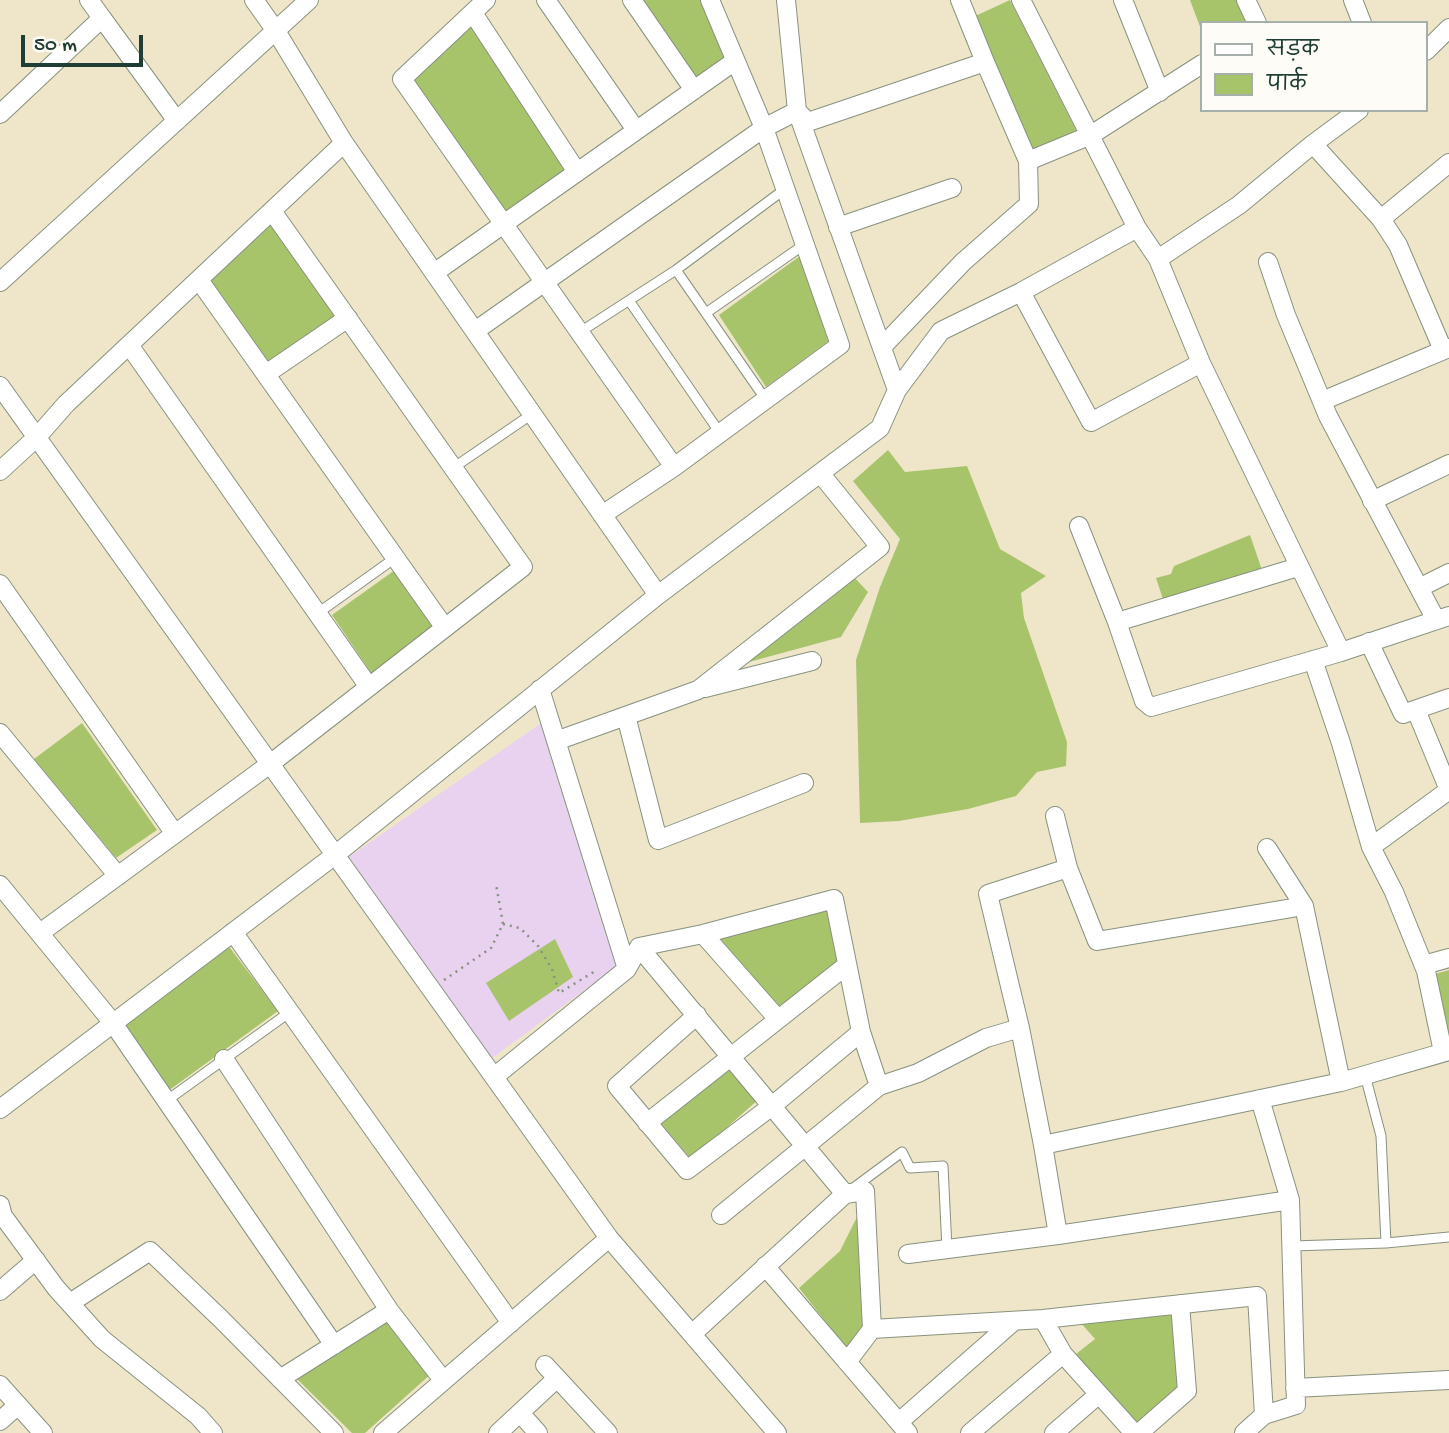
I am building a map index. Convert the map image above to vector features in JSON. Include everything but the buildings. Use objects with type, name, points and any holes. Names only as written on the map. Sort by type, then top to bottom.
[{"type":"street","points":[[89,0],[177,121]]},
{"type":"street","points":[[254,0],[276,31],[344,143],[658,595]]},
{"type":"street","points":[[0,282],[309,0]]},
{"type":"street","points":[[486,0],[402,79],[674,467]]},
{"type":"street","points":[[546,0],[636,130]]},
{"type":"street","points":[[632,0],[694,90]]},
{"type":"street","points":[[602,515],[674,467],[840,345],[764,128],[710,0]]},
{"type":"street","points":[[786,0],[796,111],[897,390]]},
{"type":"street","points":[[1021,0],[1137,228],[1158,259],[1200,363],[1341,652]]},
{"type":"street","points":[[1123,0],[1160,92]]},
{"type":"street","points":[[1246,0],[1256,21]]},
{"type":"street","points":[[1353,0],[1361,21]]},
{"type":"street","points":[[882,347],[963,262],[1029,204],[1028,161],[985,62],[964,1]]},
{"type":"street","points":[[472,13],[577,172]]},
{"type":"street","points":[[0,114],[102,18]]},
{"type":"street","points":[[1428,49],[1449,28]]},
{"type":"street","points":[[434,273],[734,61]]},
{"type":"street","points":[[796,111],[808,122],[985,62]]},
{"type":"street","points":[[1028,161],[1091,135],[1200,65]]},
{"type":"street","points":[[474,331],[764,128],[796,111]]},
{"type":"street","points":[[1158,259],[1239,205],[1356,112]]},
{"type":"street","points":[[0,471],[37,437],[66,404],[344,143]]},
{"type":"street","points":[[1313,144],[1381,219],[1398,245],[1446,349],[1322,401]]},
{"type":"street","points":[[1381,219],[1449,163]]},
{"type":"street","points":[[838,227],[952,188]]},
{"type":"street","points":[[40,933],[270,764],[523,567],[272,211]]},
{"type":"street","points":[[0,1109],[335,855],[658,595],[880,428],[897,390],[941,331],[1021,292],[1137,228]]},
{"type":"street","points":[[1079,526],[1117,622],[1144,701],[1151,707],[1341,652],[1443,618],[1419,588],[1372,502],[1322,401],[1286,315],[1268,262]]},
{"type":"street","points":[[199,280],[445,628]]},
{"type":"street","points":[[1021,292],[1091,422],[1200,363]]},
{"type":"street","points":[[266,374],[348,318]]},
{"type":"street","points":[[129,345],[369,687]]},
{"type":"street","points":[[0,386],[609,1238],[777,1433]]},
{"type":"street","points":[[1372,502],[1449,464]]},
{"type":"street","points":[[698,690],[880,547],[820,473]]},
{"type":"street","points":[[1117,622],[1298,566]]},
{"type":"street","points":[[1419,588],[1449,573]]},
{"type":"street","points":[[0,584],[175,834]]},
{"type":"street","points":[[1369,642],[1403,715],[1449,698]]},
{"type":"street","points":[[1043,1145],[1341,1082],[1446,1052],[1424,965],[1394,892],[1371,847],[1341,743],[1313,660]]},
{"type":"street","points":[[556,741],[698,690],[812,661]]},
{"type":"street","points":[[540,689],[627,969]]},
{"type":"street","points":[[1371,847],[1449,790],[1416,710]]},
{"type":"street","points":[[626,716],[658,840],[804,783]]},
{"type":"street","points":[[0,733],[118,876]]},
{"type":"street","points":[[1055,816],[1068,868],[1097,941],[1304,906]]},
{"type":"street","points":[[1267,848],[1304,906],[1341,1082]]},
{"type":"street","points":[[1058,1235],[1020,1028],[988,894],[1068,868]]},
{"type":"street","points":[[0,885],[113,1023],[334,1345]]},
{"type":"street","points":[[494,1077],[627,969],[639,947],[703,934],[834,899],[861,1032],[878,1086]]},
{"type":"street","points":[[233,932],[511,1323]]},
{"type":"street","points":[[703,934],[778,1018]]},
{"type":"street","points":[[639,947],[845,1194]]},
{"type":"street","points":[[1424,965],[1449,958]]},
{"type":"street","points":[[648,1123],[847,965]]},
{"type":"street","points":[[697,1015],[617,1086],[687,1170],[772,1106],[861,1032]]},
{"type":"street","points":[[720,1215],[878,1086],[918,1073],[986,1038],[1020,1028]]},
{"type":"street","points":[[224,1059],[389,1310],[443,1380]]},
{"type":"street","points":[[1244,1433],[1264,1415],[1296,1405],[1290,1200],[1260,1099]]},
{"type":"street","points":[[692,1334],[845,1194],[865,1191],[873,1329],[847,1362]]},
{"type":"street","points":[[908,1254],[1058,1235],[1290,1200]]},
{"type":"street","points":[[1,1212],[70,1303],[102,1339],[198,1416],[213,1433]]},
{"type":"street","points":[[383,1433],[609,1238]]},
{"type":"street","points":[[70,1303],[150,1251],[334,1433]]},
{"type":"street","points":[[0,1291],[36,1260]]},
{"type":"street","points":[[765,1266],[903,1428],[1014,1321]]},
{"type":"street","points":[[873,1329],[1043,1319],[1257,1296],[1264,1415]]},
{"type":"street","points":[[1043,1319],[1063,1354],[1136,1433],[1186,1391],[1180,1304]]},
{"type":"street","points":[[280,1379],[389,1310]]},
{"type":"street","points":[[970,1433],[1063,1354]]},
{"type":"street","points":[[545,1365],[608,1433]]},
{"type":"street","points":[[1295,1388],[1449,1380]]},
{"type":"street","points":[[498,1433],[554,1381],[558,1381]]},
{"type":"street","points":[[0,1385],[43,1433]]},
{"type":"street","points":[[1054,1433],[1099,1394]]},
{"type":"street","points":[[0,1421],[18,1405]]},
{"type":"street","points":[[521,1414],[538,1433]]},
{"type":"lane","points":[[580,332],[676,270],[786,189]]},
{"type":"lane","points":[[706,313],[805,243]]},
{"type":"lane","points":[[676,270],[766,400]]},
{"type":"lane","points":[[629,302],[720,433]]},
{"type":"lane","points":[[453,468],[532,414]]},
{"type":"lane","points":[[318,613],[395,558]]},
{"type":"lane","points":[[166,1101],[290,1012]]},
{"type":"lane","points":[[1365,1075],[1381,1136],[1387,1243]]},
{"type":"lane","points":[[845,1194],[902,1152],[910,1168],[943,1167],[947,1249]]},
{"type":"lane","points":[[1292,1246],[1387,1243],[1449,1237]]},
{"type":"path","points":[[439,984],[491,948],[503,924],[496,884]]},
{"type":"path","points":[[503,924],[520,928],[538,946],[552,969],[559,993],[607,964]]},
{"type":"shaded area","points":[[547,719],[619,965],[492,1058],[349,857]]},
{"type":"green space","points":[[638,0],[707,0],[733,62],[696,83]]},
{"type":"green space","points":[[1010,0],[1077,132],[1030,152],[971,18]]},
{"type":"green space","points":[[1190,0],[1239,0],[1249,21],[1200,21],[1200,27]]},
{"type":"green space","points":[[472,24],[574,167],[506,215],[412,80]]},
{"type":"green space","points":[[270,220],[337,316],[270,364],[210,279]]},
{"type":"green space","points":[[800,256],[830,340],[766,387],[719,315]]},
{"type":"green space","points":[[888,450],[905,472],[967,466],[1000,549],[1046,576],[1021,593],[1024,618],[1067,742],[1066,766],[1037,772],[1016,796],[968,809],[899,821],[860,823],[856,660],[880,587],[900,539],[853,481]]},
{"type":"green space","points":[[1250,535],[1263,573],[1164,602],[1156,578],[1171,574],[1174,566]]},
{"type":"green space","points":[[395,570],[436,626],[372,674],[332,615]]},
{"type":"green space","points":[[853,576],[868,592],[841,637],[738,665]]},
{"type":"green space","points":[[82,723],[157,830],[116,858],[34,759]]},
{"type":"green space","points":[[831,905],[842,962],[776,1011],[714,939]]},
{"type":"green space","points":[[555,939],[573,977],[509,1021],[486,983]]},
{"type":"green space","points":[[227,944],[278,1011],[168,1091],[122,1025]]},
{"type":"green space","points":[[1449,970],[1449,1046],[1435,974]]},
{"type":"green space","points":[[728,1066],[759,1099],[691,1159],[660,1122]]},
{"type":"green space","points":[[857,1217],[865,1327],[848,1350],[799,1288],[840,1251]]},
{"type":"green space","points":[[1174,1312],[1181,1389],[1138,1426],[1076,1354],[1095,1339],[1080,1322]]},
{"type":"green space","points":[[394,1318],[432,1373],[365,1433],[352,1433],[296,1378]]}]
